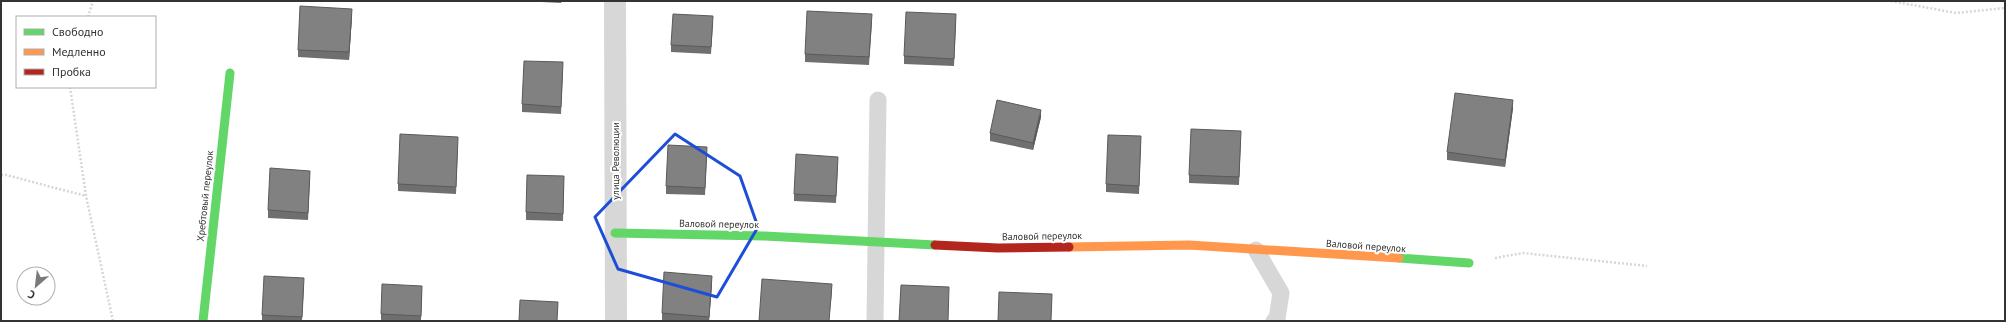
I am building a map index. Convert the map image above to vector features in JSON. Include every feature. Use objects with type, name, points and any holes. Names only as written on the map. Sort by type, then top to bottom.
[{"type":"street","name":"улица Революции","points":[[614,1],[616,321]]},
{"type":"street","name":"Хребтовый переулок","points":[[202,321],[230,73]]},
{"type":"street","name":"Валовой переулок","points":[[615,232],[765,236],[998,248],[1189,246],[1469,263]]},
{"type":"lane","points":[[875,321],[878,100]]},
{"type":"lane","points":[[1256,250],[1281,293],[1277,319],[1274,321]]},
{"type":"path","points":[[88,16],[92,1]]},
{"type":"path","points":[[1891,1],[1956,13],[2005,8]]},
{"type":"path","points":[[70,88],[86,196],[113,321]]},
{"type":"path","points":[[1,175],[86,196]]},
{"type":"path","points":[[1469,263],[1523,253],[1646,266]]},
{"type":"highlighted area","points":[[675,134],[740,176],[758,227],[717,297],[618,269],[595,217]]},
{"type":"building","points":[[300,6],[352,9],[349,52],[298,50]]},
{"type":"building","points":[[807,11],[872,14],[869,57],[805,54]]},
{"type":"building","points":[[906,12],[956,14],[954,59],[904,56]]},
{"type":"building","points":[[673,14],[713,16],[711,47],[671,45]]},
{"type":"building","points":[[524,61],[563,62],[561,107],[522,104]]},
{"type":"building","points":[[1455,93],[1513,100],[1505,160],[1447,152]]},
{"type":"building","points":[[997,100],[1041,110],[1033,143],[990,133]]},
{"type":"building","points":[[1191,129],[1241,131],[1239,177],[1189,175]]},
{"type":"building","points":[[400,134],[458,137],[456,187],[398,184]]},
{"type":"building","points":[[1108,135],[1141,136],[1139,186],[1106,184]]},
{"type":"building","points":[[668,145],[707,147],[705,188],[666,186]]},
{"type":"building","points":[[796,154],[838,157],[836,196],[794,194]]},
{"type":"building","points":[[270,168],[310,171],[308,213],[268,210]]},
{"type":"building","points":[[527,175],[564,176],[563,214],[526,212]]},
{"type":"building","points":[[664,272],[712,276],[709,317],[662,313]]},
{"type":"building","points":[[264,276],[304,278],[302,317],[262,315]]},
{"type":"building","points":[[762,279],[832,284],[829,321],[759,321]]},
{"type":"building","points":[[382,284],[422,286],[421,316],[381,314]]},
{"type":"building","points":[[901,285],[949,287],[948,321],[899,321]]},
{"type":"building","points":[[999,292],[1052,294],[1051,321],[998,321]]},
{"type":"building","points":[[520,300],[558,302],[557,321],[519,321]]},
{"type":"traffic: fast","points":[[203,321],[230,73]]},
{"type":"traffic: fast","points":[[615,233],[765,236],[935,245]]},
{"type":"traffic: fast","points":[[1399,258],[1469,263]]},
{"type":"traffic: slow","points":[[1069,247],[1189,245],[1399,258]]},
{"type":"traffic: jam","points":[[935,245],[998,248],[1069,247]]}]
